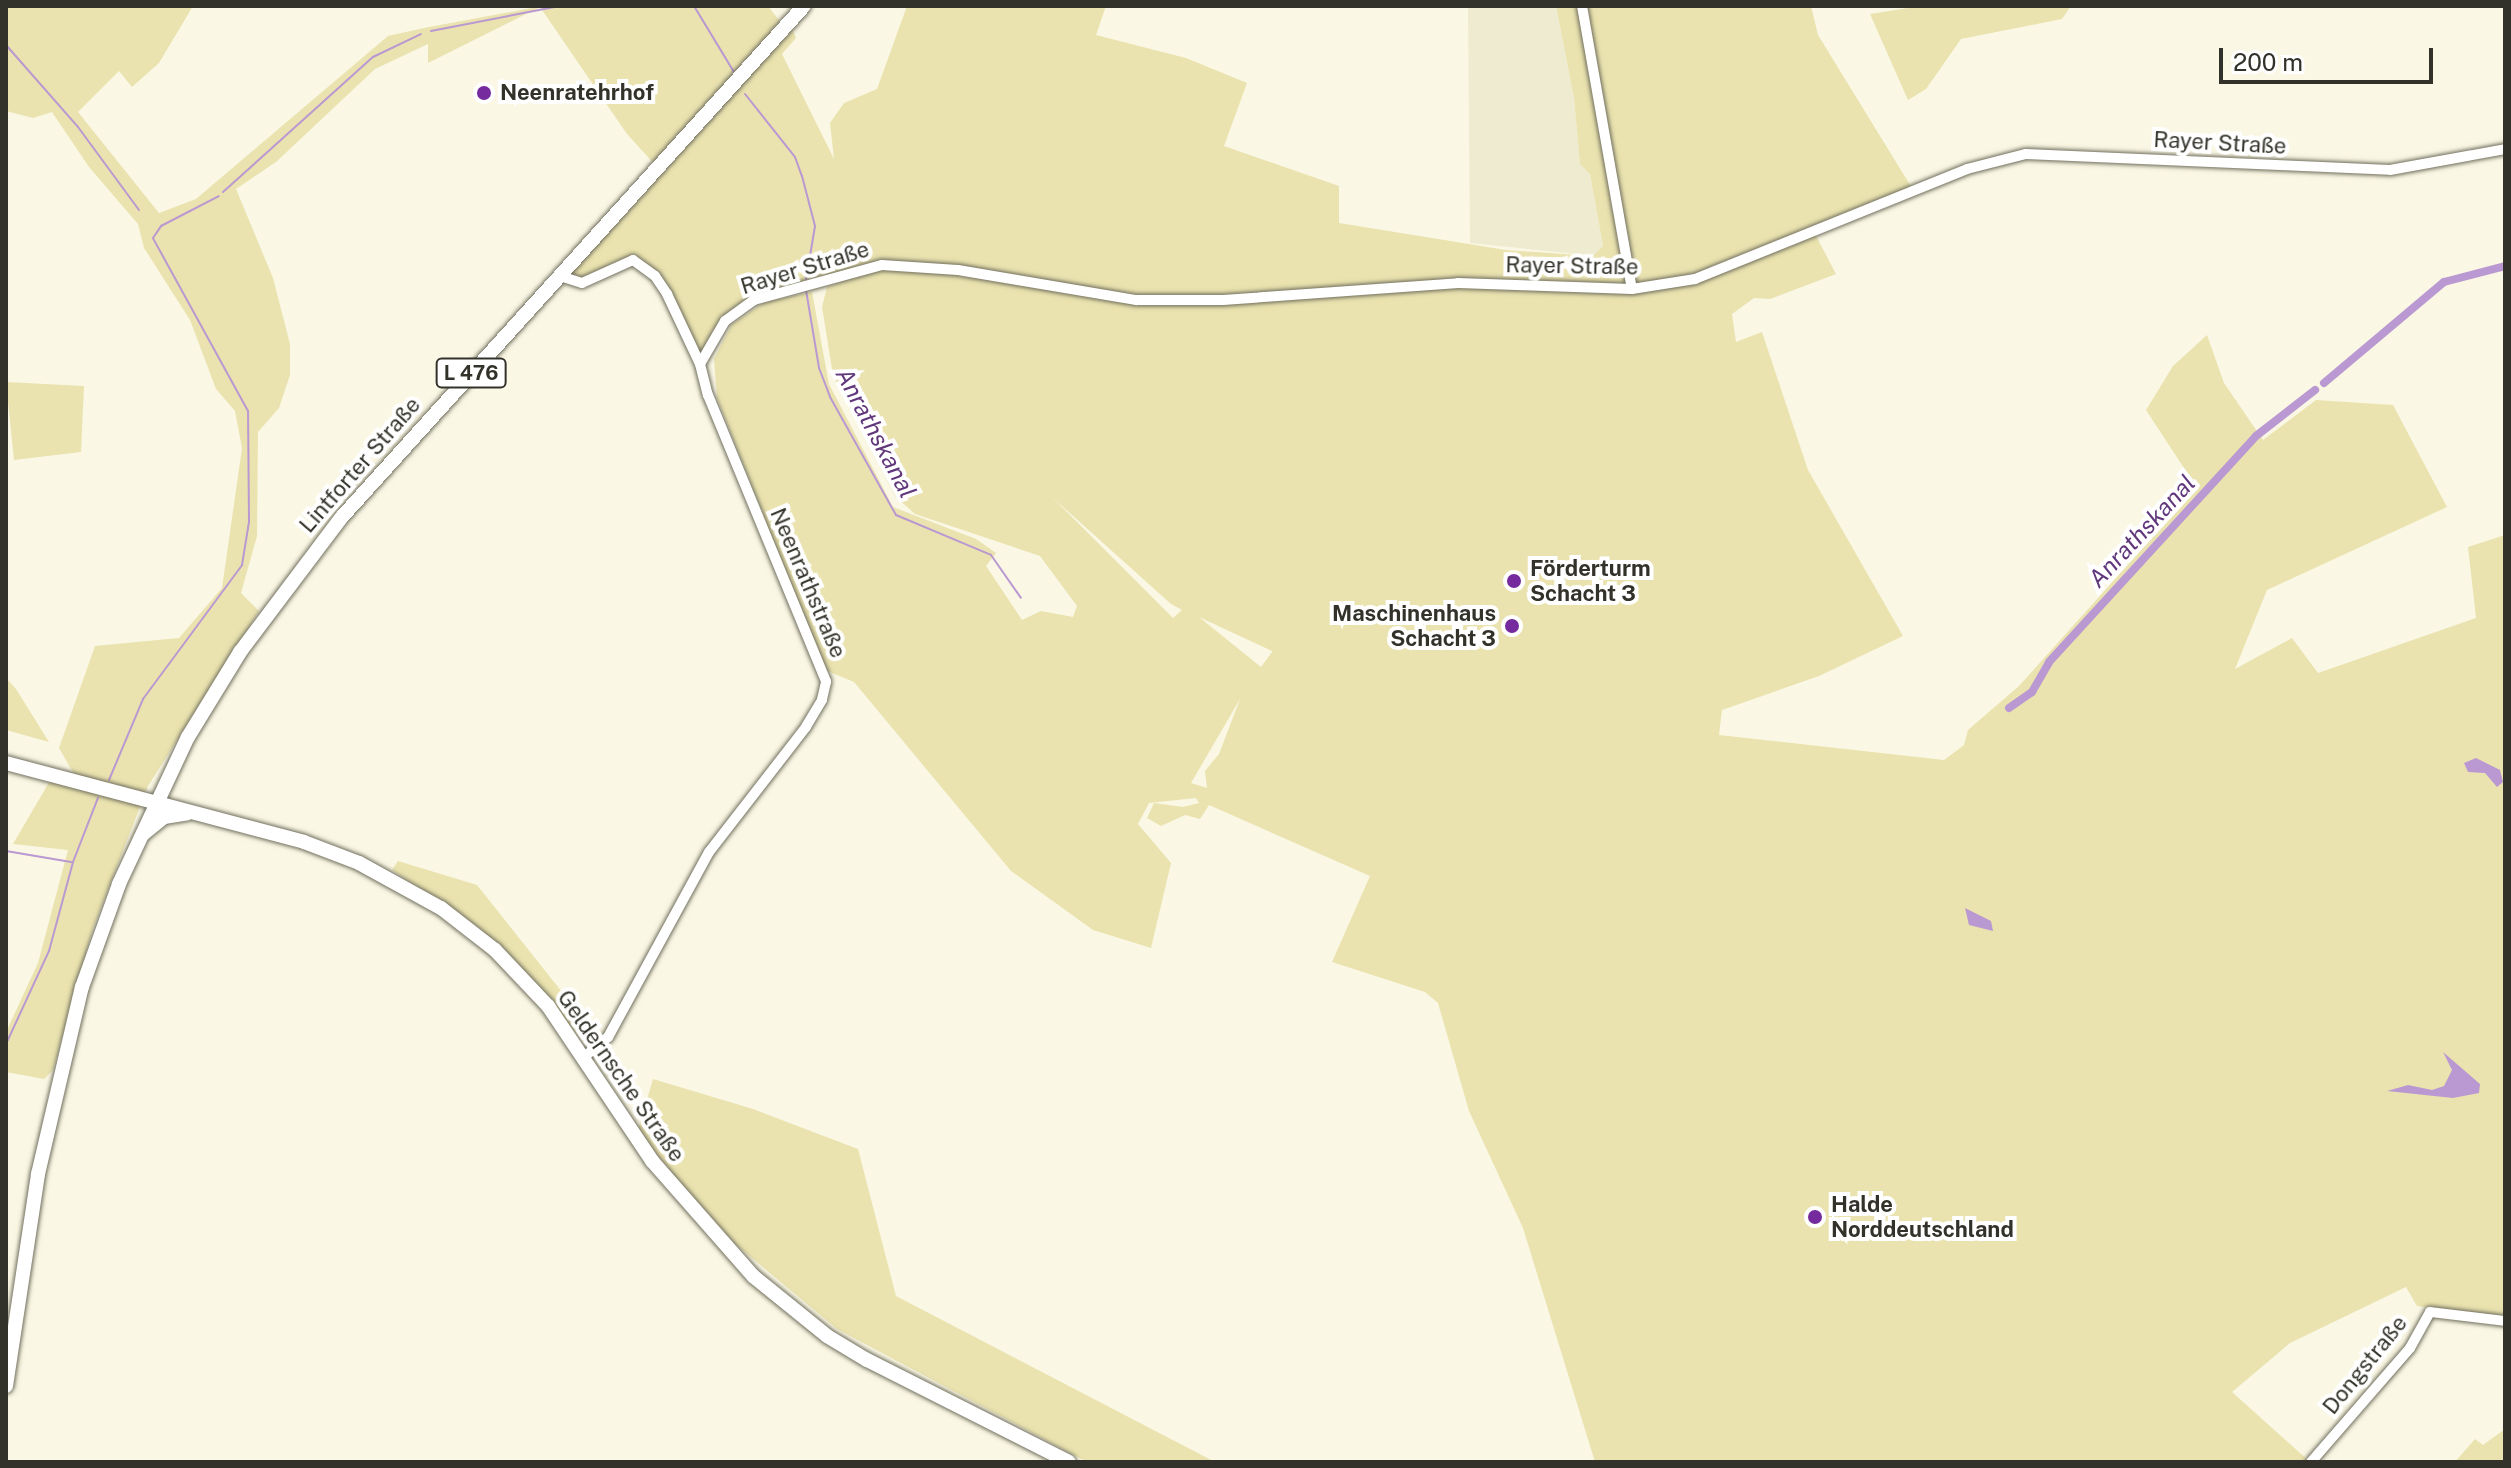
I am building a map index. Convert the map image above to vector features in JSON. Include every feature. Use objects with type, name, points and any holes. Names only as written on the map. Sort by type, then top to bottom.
[{"type":"main road","name":"Lintforter Straße","points":[[6,1386],[58,1079],[82,987],[156,800],[240,652],[289,584],[394,458],[804,6]]},
{"type":"main road","name":"Geldernsche Straße","points":[[6,763],[156,800],[328,851],[441,908],[495,950],[585,1056],[652,1161],[753,1276],[827,1336],[867,1360],[1069,1462]]},
{"type":"main road","points":[[140,837],[164,817],[194,812]]},
{"type":"street","points":[[1582,6],[1632,289]]},
{"type":"street","name":"Rayer Straße","points":[[700,364],[737,310],[799,289],[899,264],[1136,300],[1223,300],[1445,283],[1632,289],[1695,279],[1967,169],[2026,154],[2390,170],[2505,149]]},
{"type":"street","name":"Neenrathstraße","points":[[560,276],[582,283],[625,260],[641,263],[680,315],[700,364],[708,395],[824,675],[826,692],[806,727],[709,852],[608,1037],[585,1056]]},
{"type":"street","name":"Dongstraße","points":[[2311,1462],[2410,1348],[2430,1312],[2505,1321]]},
{"type":"shaded area","points":[[6,6],[193,6],[159,63],[132,87],[119,71],[78,112],[159,213],[196,199],[388,36],[543,6],[768,6],[785,28],[790,24],[796,38],[782,54],[834,159],[830,123],[844,103],[877,89],[907,6],[1106,6],[1096,35],[1186,58],[1247,83],[1224,146],[1339,186],[1339,223],[1506,250],[1593,256],[1603,246],[1590,174],[1580,164],[1574,98],[1556,6],[1811,6],[1818,35],[1915,193],[1815,234],[1836,274],[1770,299],[1754,298],[1732,314],[1736,342],[1762,332],[1808,470],[1903,636],[1819,676],[1722,710],[1719,735],[1944,760],[1964,745],[1968,730],[2019,686],[2197,488],[2146,410],[2173,366],[2207,335],[2224,383],[2263,440],[2316,400],[2393,405],[2447,507],[2267,590],[2235,669],[2292,638],[2318,673],[2476,618],[2468,547],[2505,535],[2505,1319],[2417,1306],[2406,1287],[2290,1343],[2232,1392],[2310,1462],[1595,1462],[1523,1228],[1469,1111],[1438,1003],[1425,992],[1332,962],[1370,876],[1209,805],[1200,819],[1185,815],[1161,826],[1147,818],[1154,803],[1183,807],[1199,803],[1196,798],[1149,803],[1138,824],[1171,863],[1151,948],[1093,930],[1011,871],[854,682],[825,670],[717,398],[714,359],[732,324],[765,302],[812,292],[829,384],[893,507],[976,539],[996,553],[986,566],[1022,620],[1041,611],[1073,617],[1077,606],[1040,556],[915,514],[895,496],[833,375],[822,307],[827,287],[872,270],[737,310],[700,364],[667,294],[633,260],[582,283],[560,276],[658,168],[627,134],[540,7],[428,63],[428,44],[375,69],[276,162],[236,189],[273,278],[290,344],[290,375],[279,408],[258,432],[257,536],[241,593],[259,611],[148,786],[93,928],[53,1070],[44,1079],[6,1072],[6,1032],[38,963],[68,850],[13,844],[51,779],[74,774],[59,748],[95,646],[179,638],[222,588],[242,448],[235,411],[216,389],[190,320],[144,248],[138,224],[89,167],[52,112],[33,118],[6,111]],"holes":[[[1053,498],[1171,604],[1182,610],[1173,618]],[[1199,617],[1272,651],[1261,667]],[[1240,699],[1219,754],[1205,771],[1207,788],[1191,783]]]},
{"type":"shaded area","points":[[1468,6],[1556,6],[1574,98],[1580,163],[1590,174],[1603,246],[1594,256],[1470,243]]},
{"type":"shaded area","points":[[1921,6],[2071,6],[2062,19],[1961,39],[1926,89],[1908,100],[1870,14]]},
{"type":"shaded area","points":[[6,382],[84,386],[81,452],[14,460]]},
{"type":"shaded area","points":[[6,678],[16,689],[49,742],[6,730]]},
{"type":"shaded area","points":[[2476,758],[2500,770],[2503,782],[2497,787],[2485,773],[2468,772],[2464,763]]},
{"type":"shaded area","points":[[398,861],[477,885],[600,1040],[585,1043],[517,963],[471,923],[392,870]]},
{"type":"shaded area","points":[[1965,908],[1991,921],[1993,931],[1969,925]]},
{"type":"shaded area","points":[[2443,1052],[2480,1084],[2479,1093],[2453,1098],[2387,1091],[2408,1085],[2432,1090],[2444,1086],[2452,1070]]},
{"type":"shaded area","points":[[653,1079],[753,1109],[858,1149],[896,1296],[1215,1462],[1087,1462],[837,1329],[710,1223],[638,1130]]},
{"type":"shaded area","points":[[2505,1429],[2505,1462],[2455,1462],[2475,1439],[2483,1445]]},
{"type":"waterway","points":[[431,31],[560,6]]},
{"type":"waterway","name":"Anrathskanal","points":[[694,6],[734,72]]},
{"type":"waterway","points":[[223,192],[373,57],[421,34]]},
{"type":"waterway","points":[[6,45],[78,127],[139,210]]},
{"type":"waterway","name":"Anrathskanal","points":[[745,94],[795,157],[802,176],[815,226],[806,280]]},
{"type":"waterway","points":[[109,780],[143,699],[242,565],[249,522],[248,411],[153,238],[161,226],[219,196]]},
{"type":"waterway","name":"Anrathskanal","points":[[2324,383],[2444,282],[2505,266]]},
{"type":"waterway","name":"Anrathskanal","points":[[806,290],[819,368],[830,397],[896,515],[991,555],[1021,598]]},
{"type":"waterway","name":"Anrathskanal","points":[[2009,708],[2032,692],[2049,662],[2256,436],[2315,390]]},
{"type":"waterway","points":[[6,1044],[49,951],[73,862],[98,798]]},
{"type":"waterway","points":[[6,851],[71,862]]},
{"type":"place","name":"Neenratehrhof","points":[[484,93]]},
{"type":"place","name":"Förderturm Schacht 3","points":[[1514,581]]},
{"type":"place","name":"Maschinenhaus Schacht 3","points":[[1512,626]]},
{"type":"place","name":"Halde Norddeutschland","points":[[1815,1217]]}]
